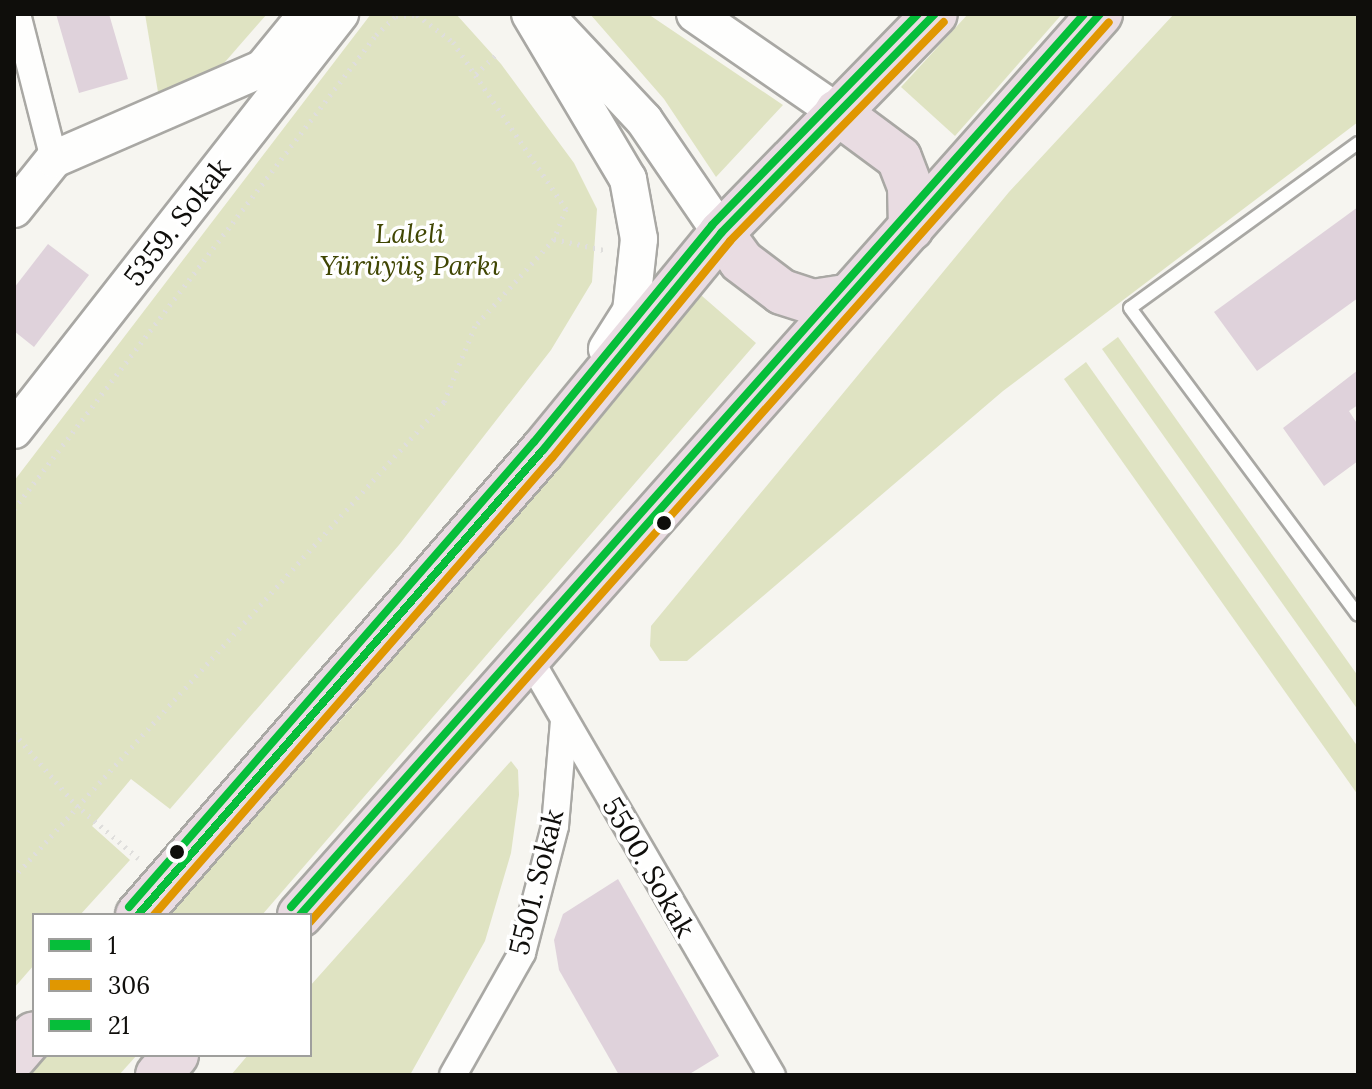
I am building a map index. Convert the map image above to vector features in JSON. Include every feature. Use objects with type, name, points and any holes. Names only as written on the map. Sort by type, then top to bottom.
[{"type":"highway","points":[[140,913],[543,450],[721,233],[935,14]]},
{"type":"highway","points":[[302,913],[1100,14]]},
{"type":"highway","points":[[837,112],[899,158],[910,187],[911,228]]},
{"type":"highway","points":[[721,233],[741,261],[782,292],[813,302],[849,296]]},
{"type":"highway","points":[[14,1057],[32,1036]]},
{"type":"highway","points":[[158,1075],[174,1057]]},
{"type":"street","points":[[17,14],[54,159]]},
{"type":"street","points":[[14,209],[54,159],[263,68],[307,14]]},
{"type":"street","name":"5359. Sokak","points":[[14,430],[340,14]]},
{"type":"street","points":[[530,14],[628,179],[639,239],[631,311],[543,450]]},
{"type":"street","points":[[545,14],[644,120],[721,233]]},
{"type":"street","points":[[695,14],[837,112]]},
{"type":"street","name":"5500. Sokak","points":[[529,658],[772,1075]]},
{"type":"street","name":"5501. Sokak","points":[[453,1075],[522,953],[555,826],[564,721]]},
{"type":"lane","points":[[1358,143],[1130,308],[1358,615]]},
{"type":"path","points":[[14,509],[376,35],[396,16],[417,14],[453,42],[566,209],[554,239],[475,326],[444,402],[14,877]]},
{"type":"path","points":[[476,74],[498,53]]},
{"type":"path","points":[[554,239],[607,250]]},
{"type":"path","points":[[14,733],[76,805],[138,858]]},
{"type":"green space","points":[[145,14],[267,14],[218,70],[159,98]]},
{"type":"green space","name":"Laleli Yürüyüş Parkı","points":[[371,14],[456,14],[501,64],[574,163],[597,209],[592,282],[551,350],[399,545],[170,809],[131,779],[92,826],[130,860],[82,913],[32,913],[32,967],[14,988],[14,481]]},
{"type":"green space","points":[[590,14],[648,14],[783,105],[716,177],[664,99]]},
{"type":"green space","points":[[968,14],[1062,14],[955,136],[901,87]]},
{"type":"green space","points":[[1174,14],[1358,14],[1358,122],[1003,391],[687,661],[660,661],[650,646],[651,626],[1009,192]]},
{"type":"green space","points":[[694,289],[756,343],[264,913],[171,913],[355,704]]},
{"type":"green space","points":[[1118,337],[1358,676],[1358,710],[1102,349]]},
{"type":"green space","points":[[1086,362],[1358,747],[1358,795],[1064,379]]},
{"type":"green space","points":[[511,761],[518,770],[519,795],[511,853],[485,941],[410,1075],[231,1075],[246,1057],[312,1057],[312,984]]},
{"type":"green space","points":[[43,1057],[135,1057],[119,1075],[28,1075]]},
{"type":"building","points":[[56,14],[109,14],[128,79],[79,93]]},
{"type":"building","points":[[1358,207],[1358,298],[1257,371],[1214,312]]},
{"type":"building","points":[[48,244],[89,275],[34,347],[14,331],[14,288]]},
{"type":"building","points":[[1358,370],[1358,405],[1349,411],[1358,425],[1358,461],[1324,486],[1283,428]]},
{"type":"building","points":[[618,879],[719,1056],[688,1075],[619,1075],[559,970],[554,940],[563,914]]},
{"type":"transit line","name":"21","points":[[129,907],[534,442],[712,225],[918,14]]},
{"type":"transit line","name":"1","points":[[140,913],[543,450],[721,233],[935,14]]},
{"type":"transit line","name":"21","points":[[291,907],[1084,14]]},
{"type":"transit line","name":"1","points":[[302,913],[1100,14]]},
{"type":"transit line","name":"306","points":[[156,913],[552,458],[730,241],[944,22]]},
{"type":"transit line","name":"306","points":[[312,920],[1109,22]]}]
